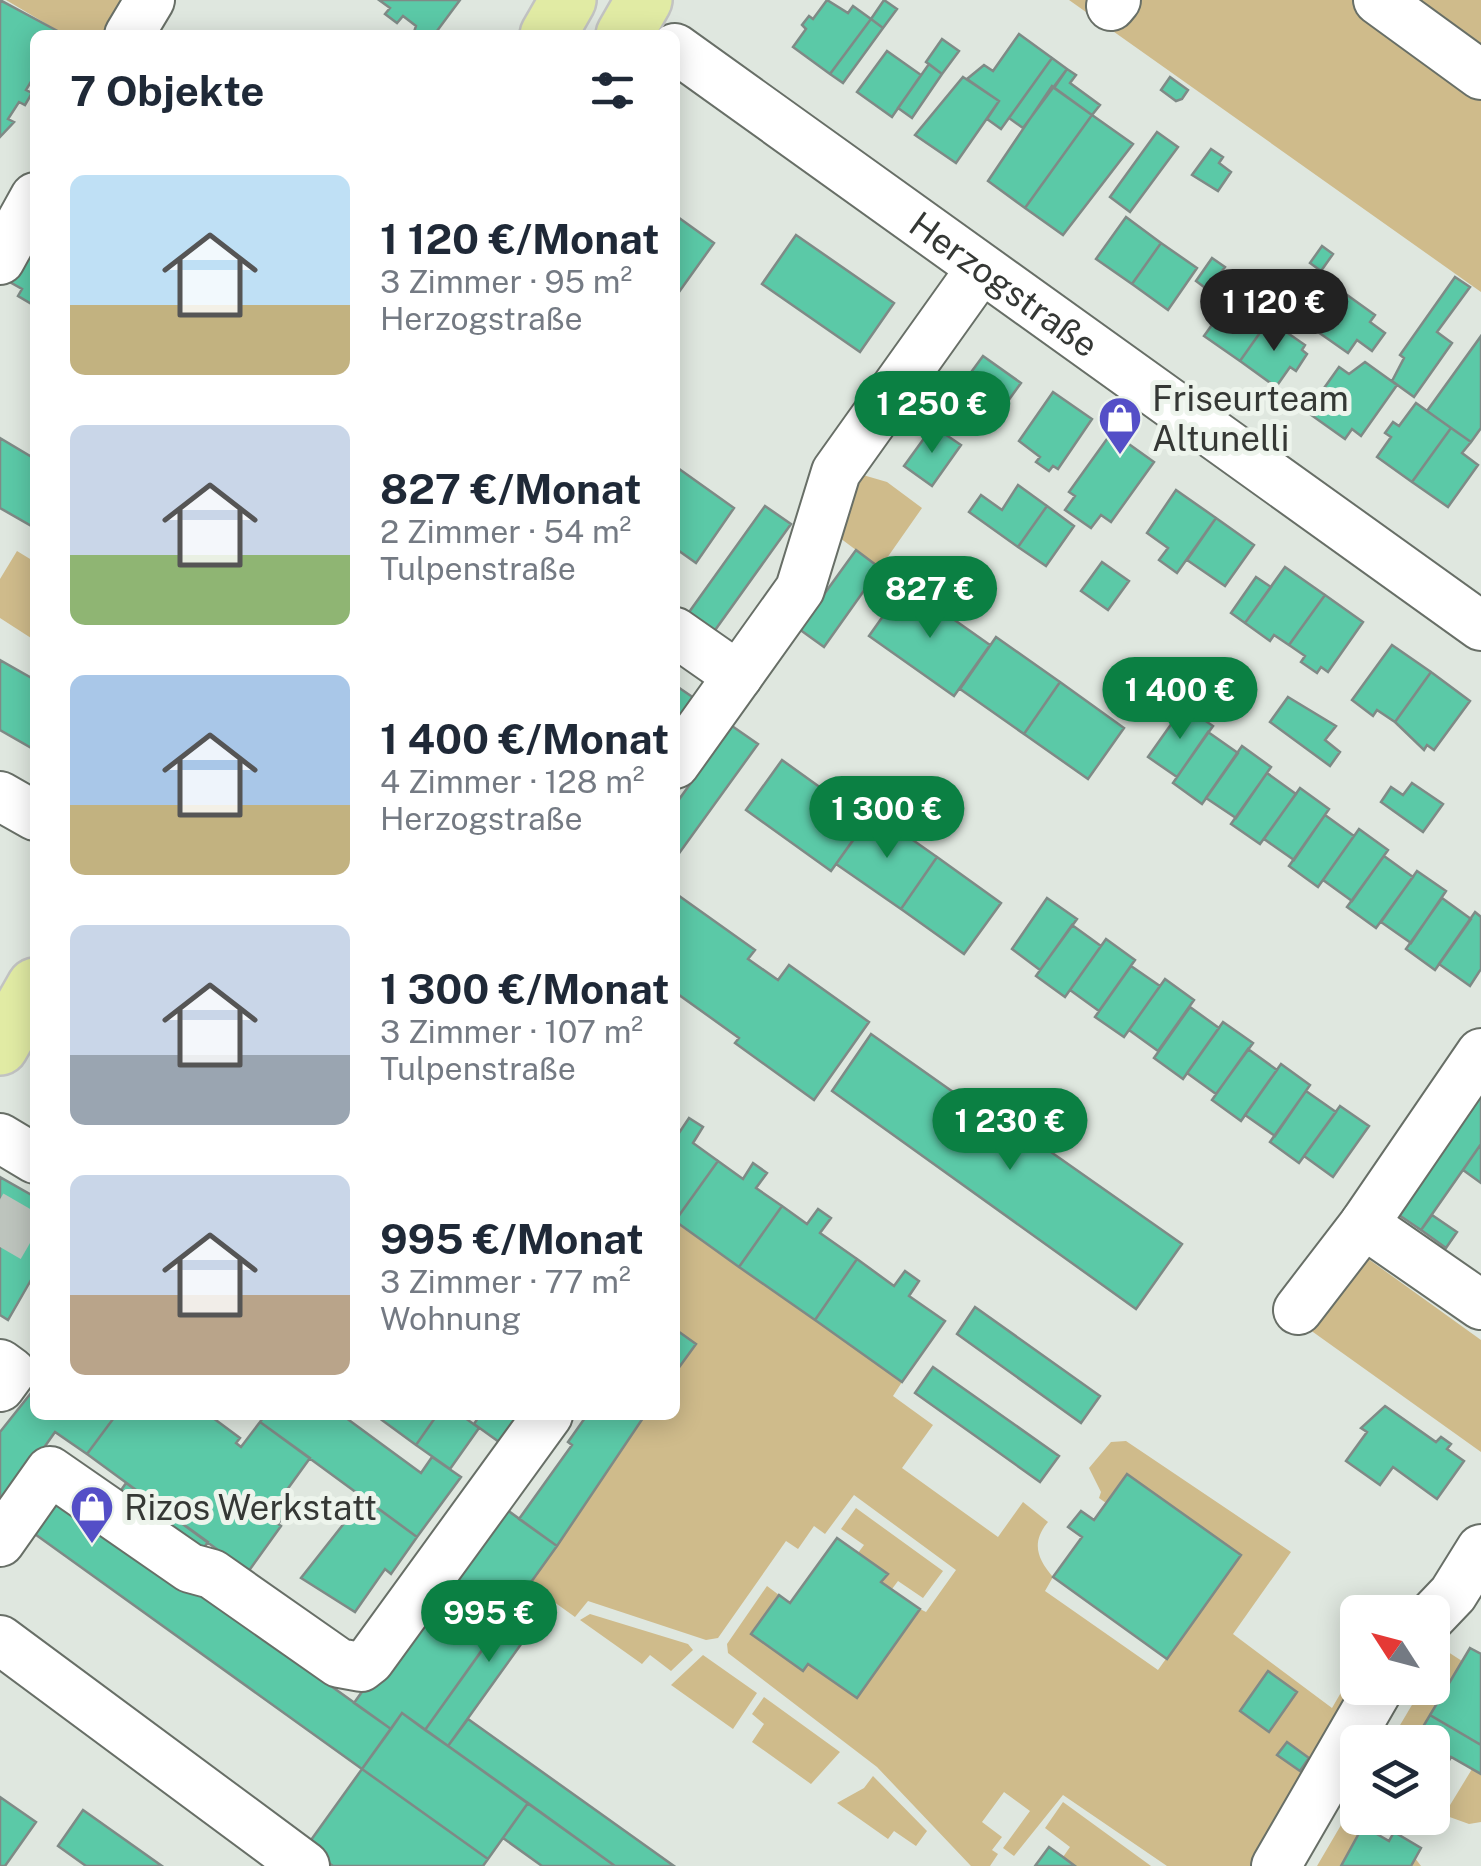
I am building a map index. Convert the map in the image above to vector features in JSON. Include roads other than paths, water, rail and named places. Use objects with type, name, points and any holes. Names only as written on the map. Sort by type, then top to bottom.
[{"type":"main road","points":[[551,30],[568,0]]},
{"type":"main road","points":[[0,1047],[30,995]]},
{"type":"street","points":[[132,30],[150,0]]},
{"type":"street","points":[[1378,0],[1481,75]]},
{"type":"street","name":"Herzogstraße","points":[[680,52],[1481,626]]},
{"type":"street","points":[[0,260],[30,207]]},
{"type":"street","points":[[680,757],[804,579],[836,472],[980,270]]},
{"type":"street","points":[[680,635],[738,676]]},
{"type":"street","points":[[0,796],[30,813]]},
{"type":"street","points":[[1298,1310],[1364,1224],[1481,1053]]},
{"type":"street","points":[[0,1138],[30,1175]]},
{"type":"street","points":[[1364,1224],[1481,1305]]},
{"type":"street","points":[[0,1364],[12,1372],[0,1388]]},
{"type":"street","points":[[0,1542],[50,1471],[190,1568],[212,1574],[350,1668],[370,1660],[544,1420]]},
{"type":"street","points":[[1450,1597],[1481,1548]]},
{"type":"street","points":[[0,1640],[306,1866]]},
{"type":"street","points":[[1276,1866],[1370,1705]]},
{"type":"tunnel","points":[[0,1247],[30,1195]]},
{"type":"place","name":"Friseurteam Altunelli","points":[[1120,456]]},
{"type":"place","name":"Rizos Werkstatt","points":[[92,1545]]}]
